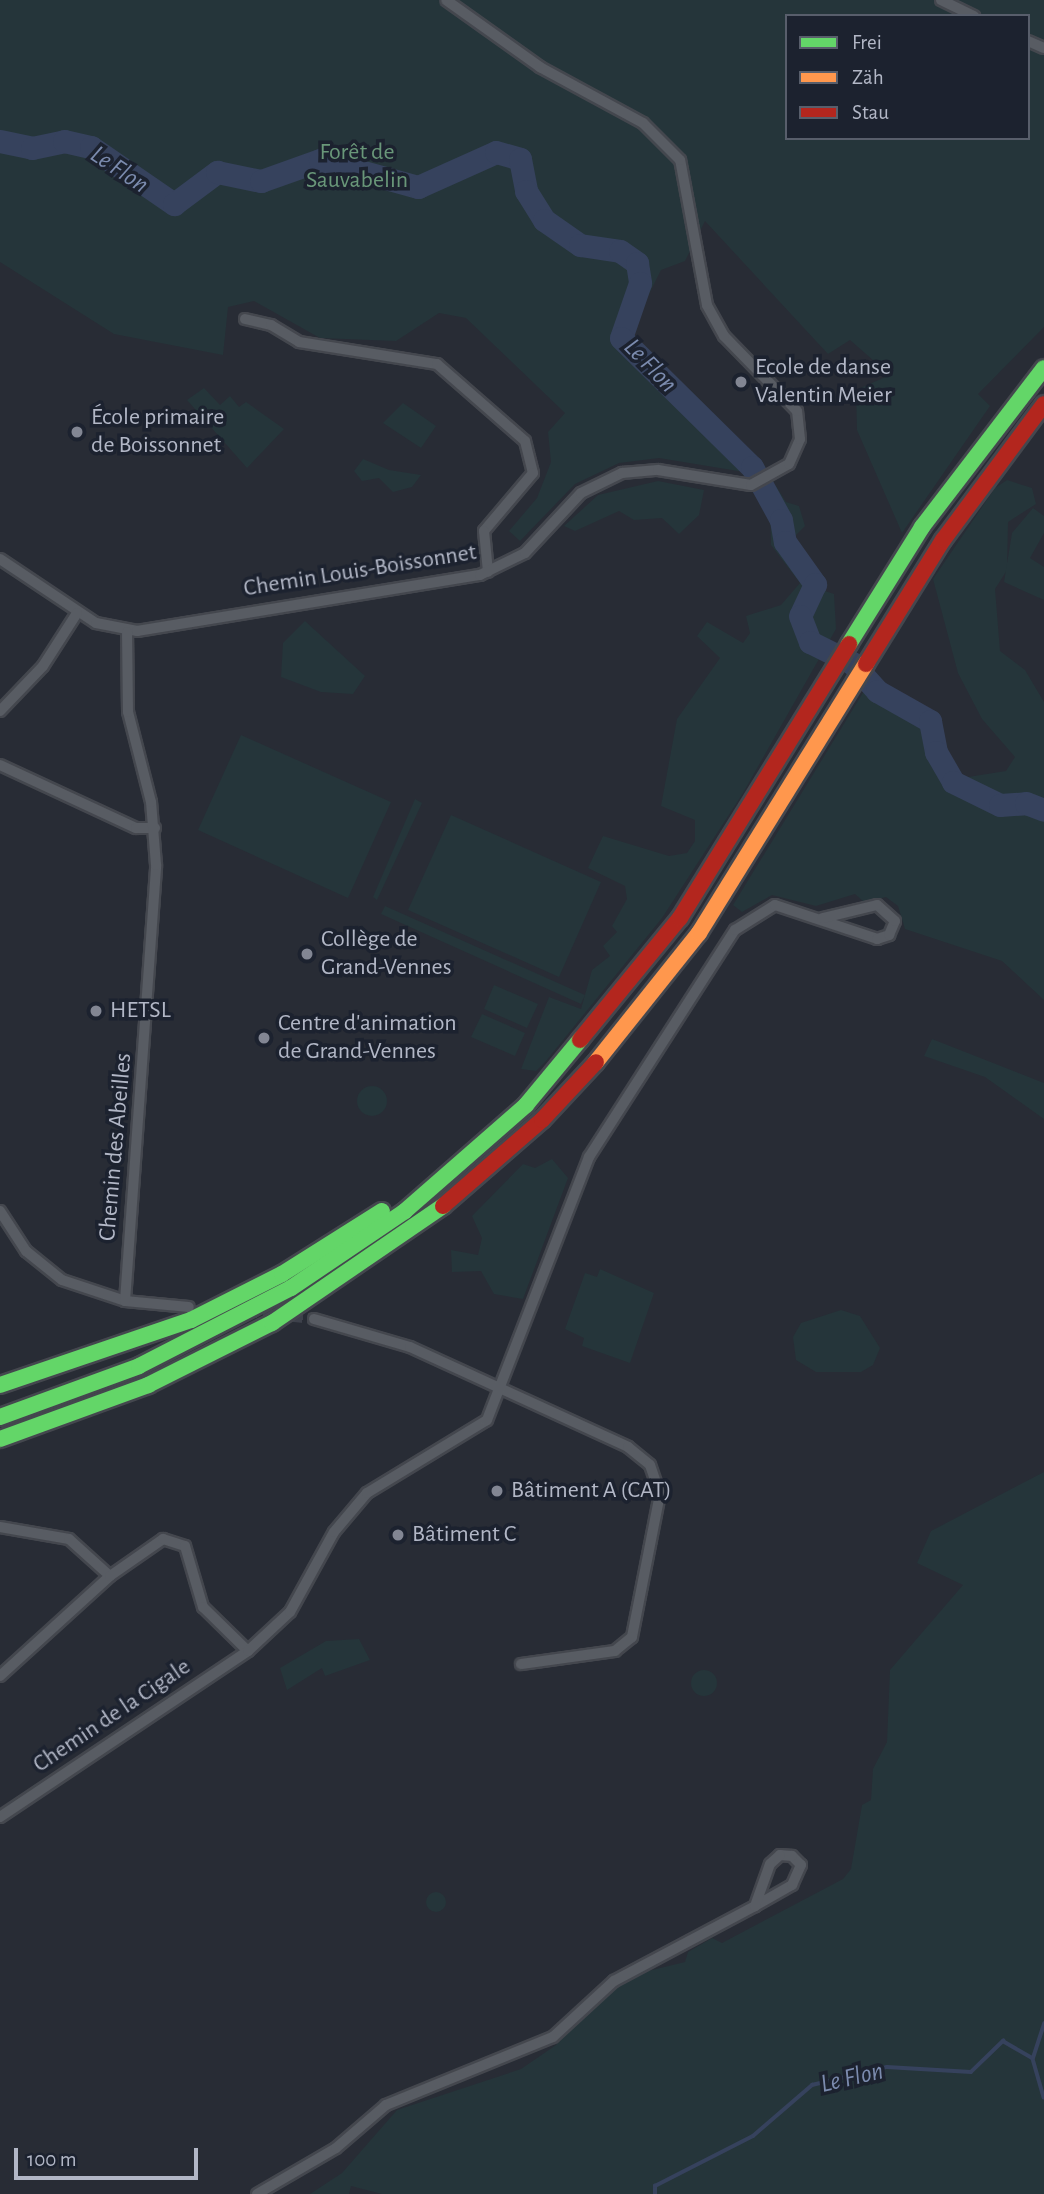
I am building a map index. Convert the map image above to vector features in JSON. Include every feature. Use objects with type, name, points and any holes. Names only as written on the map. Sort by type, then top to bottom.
[{"type":"highway","points":[[0,1417],[139,1366],[291,1288],[405,1211],[523,1102],[581,1044],[711,873],[965,466],[1044,368]]},
{"type":"highway","points":[[0,1439],[148,1385],[292,1311],[418,1227],[542,1121],[618,1038],[699,933],[983,482],[1044,404]]},
{"type":"highway","points":[[0,1385],[130,1345],[282,1275],[397,1200],[523,1102]]},
{"type":"street","name":"Chemin Louis-Boissonnet","points":[[127,632],[488,572],[524,553],[582,493],[622,473],[658,470],[751,485],[775,476],[796,452],[797,411],[713,318],[695,262],[687,174],[657,134],[540,67],[446,0]]},
{"type":"street","points":[[941,0],[970,14]]},
{"type":"street","points":[[245,319],[271,325],[299,342],[437,364],[524,441],[533,473],[484,531],[488,572]]},
{"type":"street","points":[[0,559],[77,613],[127,632]]},
{"type":"street","points":[[0,711],[43,666],[77,613]]},
{"type":"street","name":"Chemin des Abeilles","points":[[125,1301],[155,828],[130,727],[127,632]]},
{"type":"street","points":[[0,765],[136,828],[155,828]]},
{"type":"street","name":"Chemin de la Cigale","points":[[0,1817],[248,1651],[290,1612],[334,1532],[367,1493],[487,1420],[590,1157],[735,930],[775,905],[823,918],[877,939],[889,935],[895,921],[877,905],[823,918]]},
{"type":"street","points":[[0,1211],[41,1266],[125,1301],[189,1307]]},
{"type":"street","points":[[314,1319],[392,1340],[628,1447],[650,1465],[660,1494],[626,1645],[521,1664]]},
{"type":"street","points":[[0,1527],[69,1539],[110,1576]]},
{"type":"street","points":[[0,1676],[110,1576],[163,1539],[185,1546],[204,1607],[248,1651]]},
{"type":"street","points":[[257,2194],[336,2148],[386,2105],[553,2037],[614,1981],[755,1906],[800,1877],[801,1865],[792,1856],[780,1855],[770,1864],[755,1906]]},
{"type":"green space","name":"Forêt de Sauvabelin","points":[[0,0],[1044,0],[1044,327],[978,394],[990,406],[902,533],[857,430],[856,390],[890,375],[850,340],[828,354],[705,221],[685,261],[661,270],[630,332],[751,457],[756,474],[659,458],[619,463],[575,484],[520,541],[509,531],[537,498],[551,462],[548,432],[565,413],[466,318],[439,313],[396,341],[320,338],[254,301],[228,307],[223,355],[114,334],[0,262]]},
{"type":"green space","points":[[204,388],[220,405],[230,396],[239,407],[246,402],[284,429],[247,468],[187,400]]},
{"type":"green space","points":[[403,403],[436,426],[421,448],[383,423]]},
{"type":"green space","points":[[363,459],[389,470],[421,475],[412,487],[393,492],[379,478],[362,481],[354,471]]},
{"type":"green space","points":[[1007,480],[1032,488],[1036,504],[1008,522],[1007,570],[995,589],[1000,651],[1025,670],[1044,702],[1044,1000],[1002,961],[905,929],[898,906],[886,897],[864,902],[855,894],[816,906],[772,895],[742,912],[733,905],[872,678],[913,703],[945,767],[968,777],[1006,771],[1015,757],[982,719],[958,673],[933,579],[995,488]]},
{"type":"green space","points":[[658,481],[704,490],[699,515],[679,534],[662,518],[634,520],[619,511],[575,531],[564,526],[598,495]]},
{"type":"green space","points":[[776,486],[786,502],[799,506],[805,526],[796,535],[796,547],[826,583],[825,591],[834,594],[836,629],[743,793],[662,918],[546,1061],[536,1071],[521,1069],[549,997],[581,1009],[592,970],[610,956],[603,946],[617,932],[612,926],[627,899],[625,886],[588,868],[603,836],[669,856],[687,853],[695,841],[695,820],[661,806],[677,719],[720,658],[697,636],[707,622],[743,643],[750,633],[746,616],[781,605],[800,583],[771,545],[770,490]]},
{"type":"green space","points":[[1033,508],[1044,516],[1044,533],[1030,558],[1044,567],[1044,600],[1004,582],[1012,533]]},
{"type":"green space","points":[[305,621],[365,676],[353,694],[321,692],[281,677],[283,643]]},
{"type":"green space","points":[[241,735],[391,802],[348,898],[198,830]]},
{"type":"green space","points":[[415,799],[422,803],[377,900],[373,897]]},
{"type":"green space","points":[[451,815],[601,882],[559,977],[408,910]]},
{"type":"green space","points":[[385,906],[585,995],[581,1004],[381,914]]},
{"type":"green space","points":[[494,985],[538,1004],[527,1028],[484,1009]]},
{"type":"green space","points":[[482,1014],[525,1033],[515,1056],[471,1037]]},
{"type":"green space","points":[[932,1039],[1044,1083],[1044,1119],[985,1077],[924,1056]]},
{"type":"green space","points":[[372,1086],[378,1087],[386,1095],[386,1107],[378,1115],[372,1116],[366,1115],[358,1107],[357,1101],[358,1095],[366,1087]]},
{"type":"green space","points":[[552,1159],[568,1178],[523,1299],[494,1294],[481,1271],[452,1272],[451,1250],[478,1255],[482,1238],[472,1216],[523,1164],[535,1168]]},
{"type":"green space","points":[[600,1269],[654,1293],[630,1363],[582,1346],[584,1338],[565,1329],[585,1273],[597,1277]]},
{"type":"green space","points":[[841,1310],[860,1316],[880,1348],[873,1365],[861,1372],[816,1372],[796,1360],[793,1337],[801,1323]]},
{"type":"green space","points":[[1044,1472],[1044,2194],[382,2194],[351,2186],[349,2194],[310,2194],[342,2173],[397,2110],[521,2069],[556,2045],[609,1992],[648,1971],[685,1962],[688,1952],[712,1938],[722,1943],[843,1879],[851,1869],[862,1805],[871,1800],[873,1769],[887,1742],[890,1670],[963,1585],[917,1563],[931,1531]]},
{"type":"green space","points":[[359,1639],[370,1660],[325,1676],[322,1668],[287,1690],[280,1668],[326,1641]]},
{"type":"green space","points":[[704,1670],[713,1674],[717,1683],[713,1692],[704,1696],[695,1692],[691,1683],[695,1674]]},
{"type":"green space","points":[[436,1892],[443,1895],[446,1902],[443,1909],[436,1912],[429,1909],[426,1902],[429,1895]]},
{"type":"waterway","name":"Le Flon","points":[[0,141],[32,148],[64,141],[91,147],[174,204],[217,172],[261,181],[320,160],[418,187],[496,152],[520,159],[526,191],[544,220],[580,245],[620,251],[637,263],[640,283],[621,338],[752,467],[781,520],[785,542],[815,584],[800,616],[810,642],[852,663],[877,691],[930,721],[936,752],[953,782],[1000,805],[1026,803],[1044,810]]},
{"type":"waterway","name":"Le Flon","points":[[655,2194],[655,2186],[753,2136],[812,2085],[887,2067],[971,2072],[1003,2041],[1033,2058],[1044,2024]]},
{"type":"waterway","points":[[1033,2059],[1044,2097]]},
{"type":"tunnel","points":[[248,1312],[314,1319]]},
{"type":"traffic: fast","points":[[849,644],[922,527],[1044,368]]},
{"type":"traffic: fast","points":[[0,1417],[139,1366],[291,1288],[405,1211],[526,1105],[580,1040]]},
{"type":"traffic: fast","points":[[0,1439],[148,1385],[272,1323],[443,1206]]},
{"type":"traffic: fast","points":[[0,1385],[191,1320],[282,1274],[382,1211]]},
{"type":"traffic: slow","points":[[596,1062],[699,933],[866,664]]},
{"type":"traffic: jam","points":[[866,664],[943,540],[1044,404]]},
{"type":"traffic: jam","points":[[580,1040],[680,918],[849,644]]},
{"type":"traffic: jam","points":[[443,1206],[542,1120],[596,1062]]},
{"type":"place","name":"Ecole de danse Valentin Meier","points":[[741,382]]},
{"type":"place","name":"École primaire de Boissonnet","points":[[77,432]]},
{"type":"place","name":"Collège de Grand-Vennes","points":[[307,954]]},
{"type":"place","name":"HETSL","points":[[96,1011]]},
{"type":"place","name":"Centre d'animation de Grand-Vennes","points":[[264,1038]]},
{"type":"place","name":"Bâtiment A (CAT)","points":[[497,1491]]},
{"type":"place","name":"Bâtiment C","points":[[398,1535]]}]
